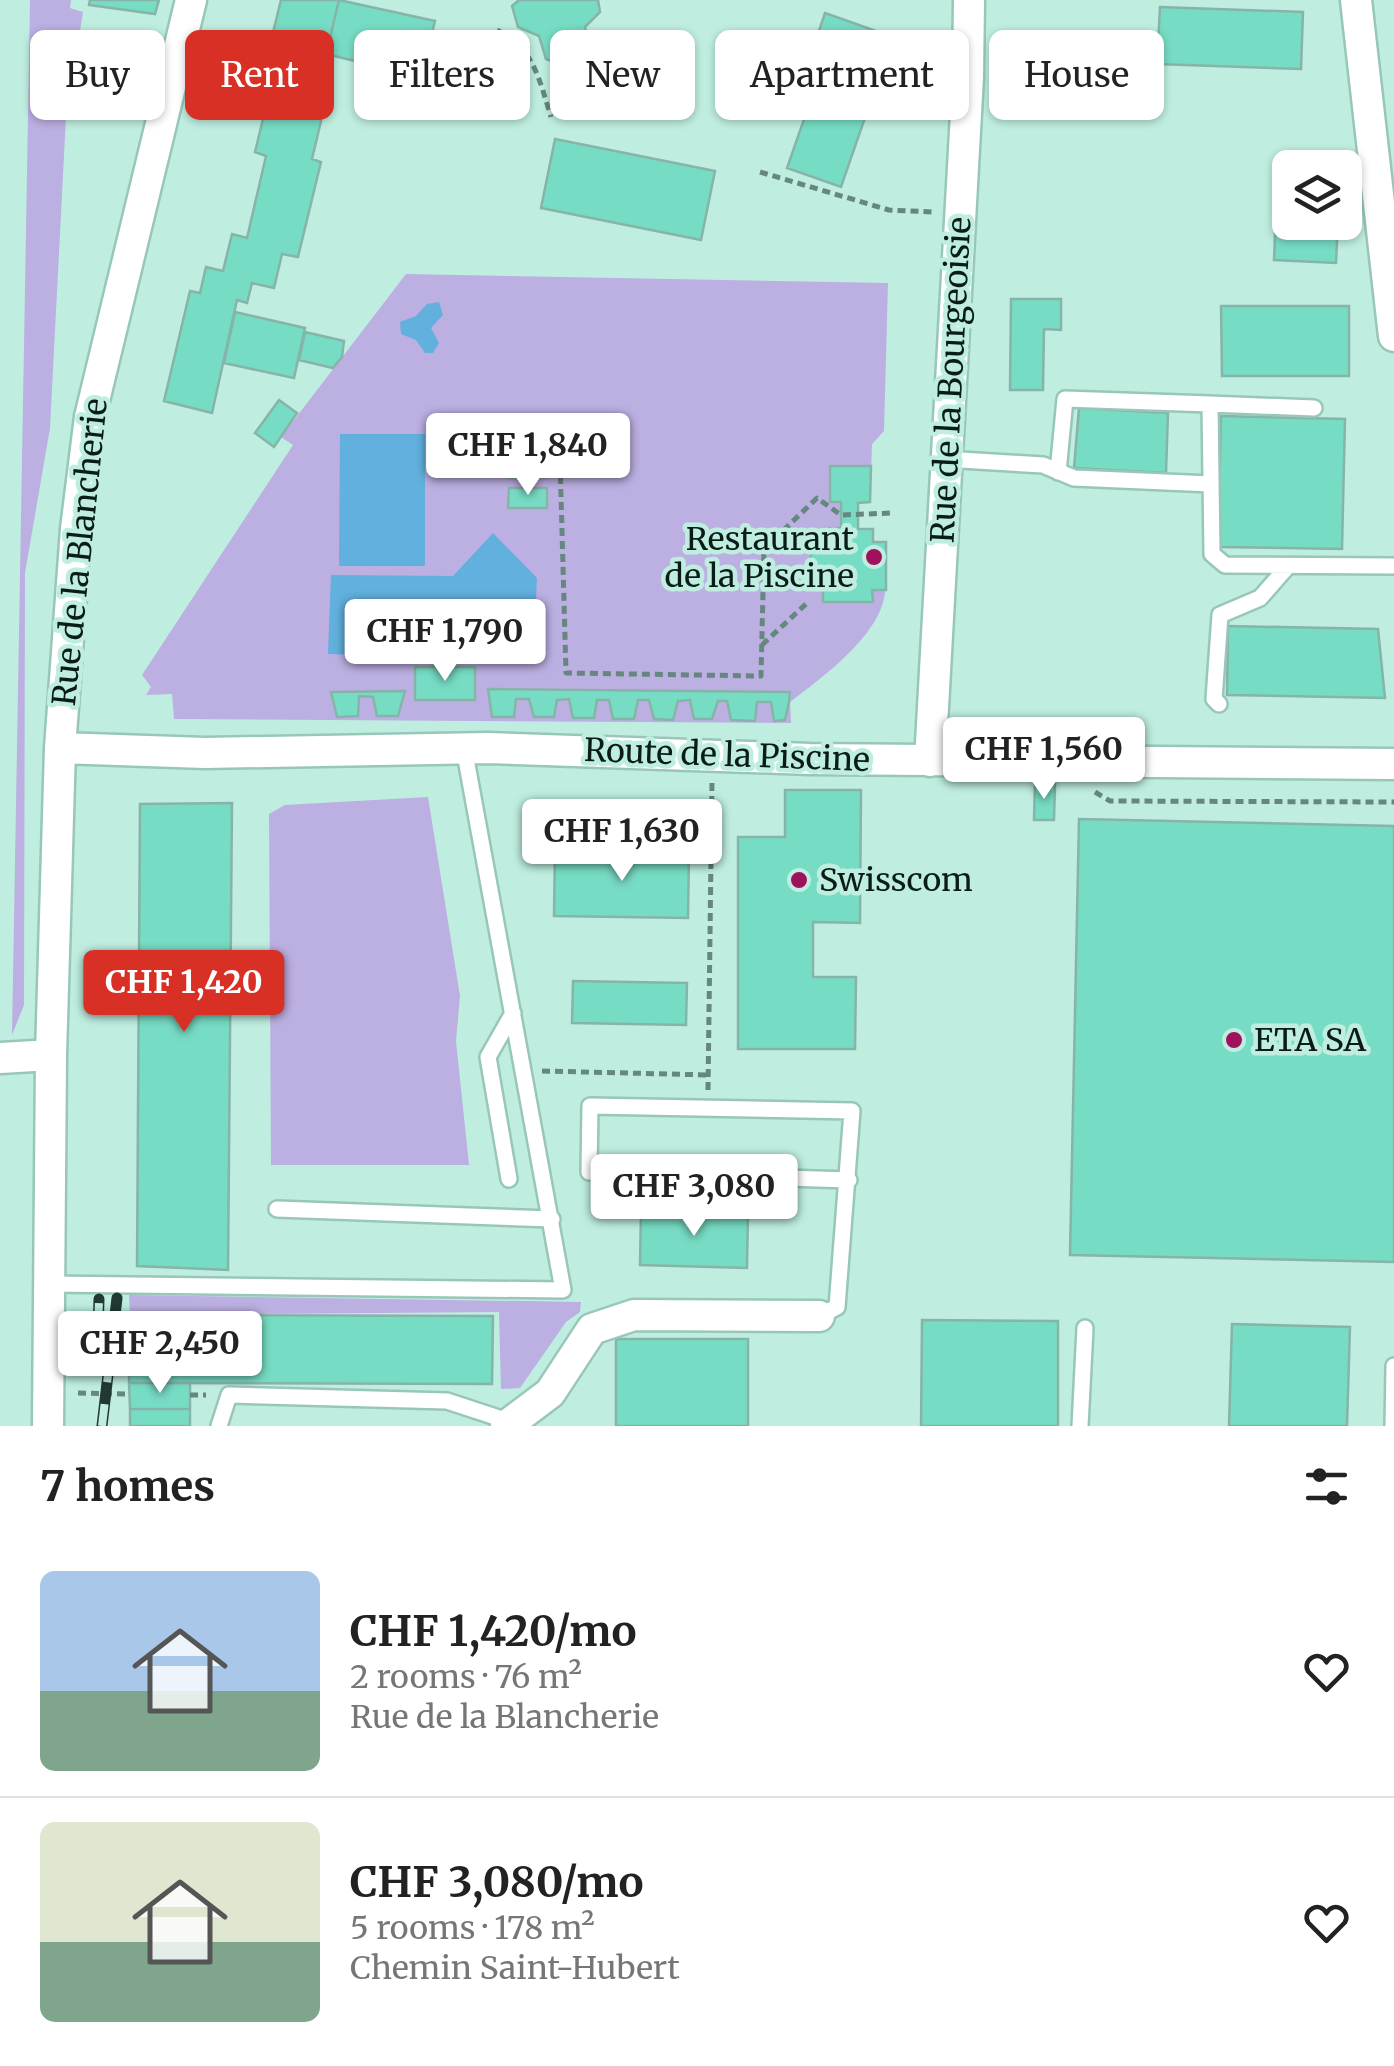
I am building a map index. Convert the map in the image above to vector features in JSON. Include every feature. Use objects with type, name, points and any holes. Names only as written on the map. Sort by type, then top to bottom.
[{"type":"street","name":"Rue de la Blancherie","points":[[48,1426],[51,1055],[60,748],[76,529],[90,417],[191,0]]},
{"type":"street","name":"Rue de la Bourgeoisie","points":[[930,760],[968,76],[968,0]]},
{"type":"street","points":[[1356,0],[1394,336]]},
{"type":"street","name":"Route de la Piscine","points":[[60,748],[205,753],[464,748],[930,760],[1394,764]]},
{"type":"street","points":[[0,1058],[51,1055]]},
{"type":"street","points":[[509,1424],[550,1393],[592,1329],[634,1315],[819,1316]]},
{"type":"lane","points":[[1058,472],[1064,399],[1314,408]]},
{"type":"lane","points":[[1210,404],[1212,554],[1217,560],[1225,565],[1394,566]]},
{"type":"lane","points":[[944,459],[1042,465],[1074,478],[1211,484]]},
{"type":"lane","points":[[1219,704],[1214,699],[1220,615],[1260,598],[1288,566]]},
{"type":"lane","points":[[50,1284],[563,1290],[464,748]]},
{"type":"lane","points":[[509,1179],[488,1057],[513,1012]]},
{"type":"lane","points":[[819,1316],[838,1306],[848,1180],[852,1111],[590,1106],[589,1172],[848,1180]]},
{"type":"lane","points":[[277,1209],[552,1219]]},
{"type":"lane","points":[[1080,1426],[1084,1328]]},
{"type":"lane","points":[[1393,1426],[1394,1366]]},
{"type":"lane","points":[[219,1426],[229,1395],[447,1401],[509,1424]]},
{"type":"path","points":[[530,62],[550,114]]},
{"type":"path","points":[[760,172],[889,210],[936,212]]},
{"type":"path","points":[[559,424],[566,673],[761,676],[764,549],[816,498],[841,515],[892,514]]},
{"type":"path","points":[[762,645],[807,602]]},
{"type":"path","points":[[708,1108],[712,755]]},
{"type":"path","points":[[1093,790],[1110,801],[1394,802]]},
{"type":"path","points":[[524,1070],[708,1075]]},
{"type":"path","points":[[48,1393],[130,1394]]},
{"type":"shaded area","points":[[30,0],[71,0],[70,8],[83,12],[80,30],[30,30],[30,120],[66,120],[50,428],[25,573],[24,1005],[12,1035]]},
{"type":"shaded area","points":[[406,274],[888,283],[884,431],[872,444],[870,502],[858,503],[858,529],[873,529],[885,583],[882,607],[849,653],[790,702],[791,723],[174,719],[172,694],[146,695],[151,687],[142,675],[293,445],[281,437]]},
{"type":"shaded area","points":[[428,797],[460,996],[456,1041],[469,1165],[271,1165],[269,814],[285,805]]},
{"type":"shaded area","points":[[129,1295],[581,1302],[580,1312],[566,1322],[520,1388],[501,1389],[499,1312],[130,1315]]},
{"type":"water","points":[[439,302],[443,315],[431,328],[439,343],[433,353],[425,353],[416,340],[401,334],[400,322],[416,316],[427,304]]},
{"type":"water","points":[[340,434],[425,434],[425,566],[339,566]]},
{"type":"water","points":[[493,533],[537,578],[533,659],[328,654],[331,575],[453,576]]},
{"type":"building","points":[[90,0],[159,0],[155,14],[89,5]]},
{"type":"building","points":[[281,0],[339,0],[332,30],[274,30]]},
{"type":"building","points":[[339,0],[435,21],[433,30],[354,30],[354,61],[334,56],[332,30]]},
{"type":"building","points":[[519,0],[598,0],[600,12],[586,30],[550,30],[550,61],[546,59],[539,36],[518,27],[512,6]]},
{"type":"building","points":[[1160,7],[1303,12],[1301,69],[1164,64],[1164,30],[1159,30]]},
{"type":"building","points":[[825,13],[873,30],[819,30]]},
{"type":"building","points":[[263,120],[321,120],[312,159],[321,162],[298,257],[282,254],[274,288],[252,283],[247,303],[237,300],[212,413],[164,401],[190,291],[200,293],[206,267],[223,271],[232,234],[247,238],[266,156],[255,152]]},
{"type":"building","points":[[804,120],[864,120],[841,187],[787,168]]},
{"type":"building","points":[[555,139],[715,171],[701,240],[541,208]]},
{"type":"building","points":[[1275,240],[1337,240],[1336,263],[1274,260]]},
{"type":"building","points":[[1011,299],[1061,299],[1061,330],[1044,329],[1043,390],[1010,390]]},
{"type":"building","points":[[1221,306],[1349,306],[1349,376],[1222,376]]},
{"type":"building","points":[[235,312],[305,328],[294,378],[224,363]]},
{"type":"building","points":[[305,332],[344,341],[342,357],[333,368],[299,360]]},
{"type":"building","points":[[279,400],[297,413],[274,447],[255,433]]},
{"type":"building","points":[[1079,408],[1168,413],[1166,473],[1074,468]]},
{"type":"building","points":[[1221,416],[1345,419],[1342,549],[1218,547]]},
{"type":"building","points":[[508,457],[546,457],[547,478],[508,478]]},
{"type":"building","points":[[830,466],[871,466],[870,502],[858,503],[858,529],[873,529],[873,542],[886,542],[886,590],[872,590],[873,602],[823,602],[823,590],[810,590],[811,540],[824,540],[824,528],[841,528],[841,502],[830,502]]},
{"type":"building","points":[[509,488],[547,488],[547,508],[508,508]]},
{"type":"building","points":[[1228,626],[1378,629],[1385,698],[1227,695]]},
{"type":"building","points":[[415,667],[475,667],[475,700],[415,700]]},
{"type":"building","points":[[488,689],[790,692],[785,720],[774,721],[771,702],[757,702],[755,721],[731,720],[727,701],[718,701],[712,719],[694,719],[690,700],[678,701],[673,720],[654,719],[649,700],[638,700],[634,719],[613,719],[609,700],[597,700],[594,718],[573,718],[569,699],[557,700],[554,717],[534,717],[529,699],[516,699],[514,717],[492,717]]},
{"type":"building","points":[[405,691],[398,716],[377,716],[373,697],[359,696],[358,716],[337,717],[331,692]]},
{"type":"building","points":[[1035,784],[1055,784],[1054,820],[1034,820]]},
{"type":"building","name":"Swisscom","points":[[785,790],[861,790],[860,923],[813,922],[813,977],[856,977],[855,1049],[738,1049],[738,837],[785,837]]},
{"type":"building","points":[[232,803],[228,1270],[137,1266],[140,804]]},
{"type":"building","name":"ETA SA","points":[[1079,819],[1394,826],[1394,1262],[1070,1255]]},
{"type":"building","points":[[555,850],[689,851],[688,918],[554,916]]},
{"type":"building","points":[[573,981],[687,983],[686,1025],[572,1023]]},
{"type":"building","points":[[641,1211],[748,1213],[747,1268],[640,1265]]},
{"type":"building","points":[[130,1315],[493,1316],[492,1384],[129,1383]]},
{"type":"building","points":[[922,1320],[1058,1321],[1058,1426],[921,1426]]},
{"type":"building","points":[[1232,1324],[1350,1327],[1347,1426],[1229,1426]]},
{"type":"building","points":[[616,1339],[748,1339],[748,1426],[616,1426]]},
{"type":"building","points":[[129,1383],[190,1383],[190,1409],[130,1409]]},
{"type":"building","points":[[130,1409],[190,1409],[190,1426],[130,1426]]},
{"type":"railway","points":[[102,1426],[117,1298]]},
{"type":"railway","points":[[97,1369],[99,1299]]},
{"type":"place","name":"Restaurant de la Piscine","points":[[874,557]]},
{"type":"place","name":"Swisscom","points":[[799,880]]},
{"type":"place","name":"ETA SA","points":[[1234,1040]]}]
